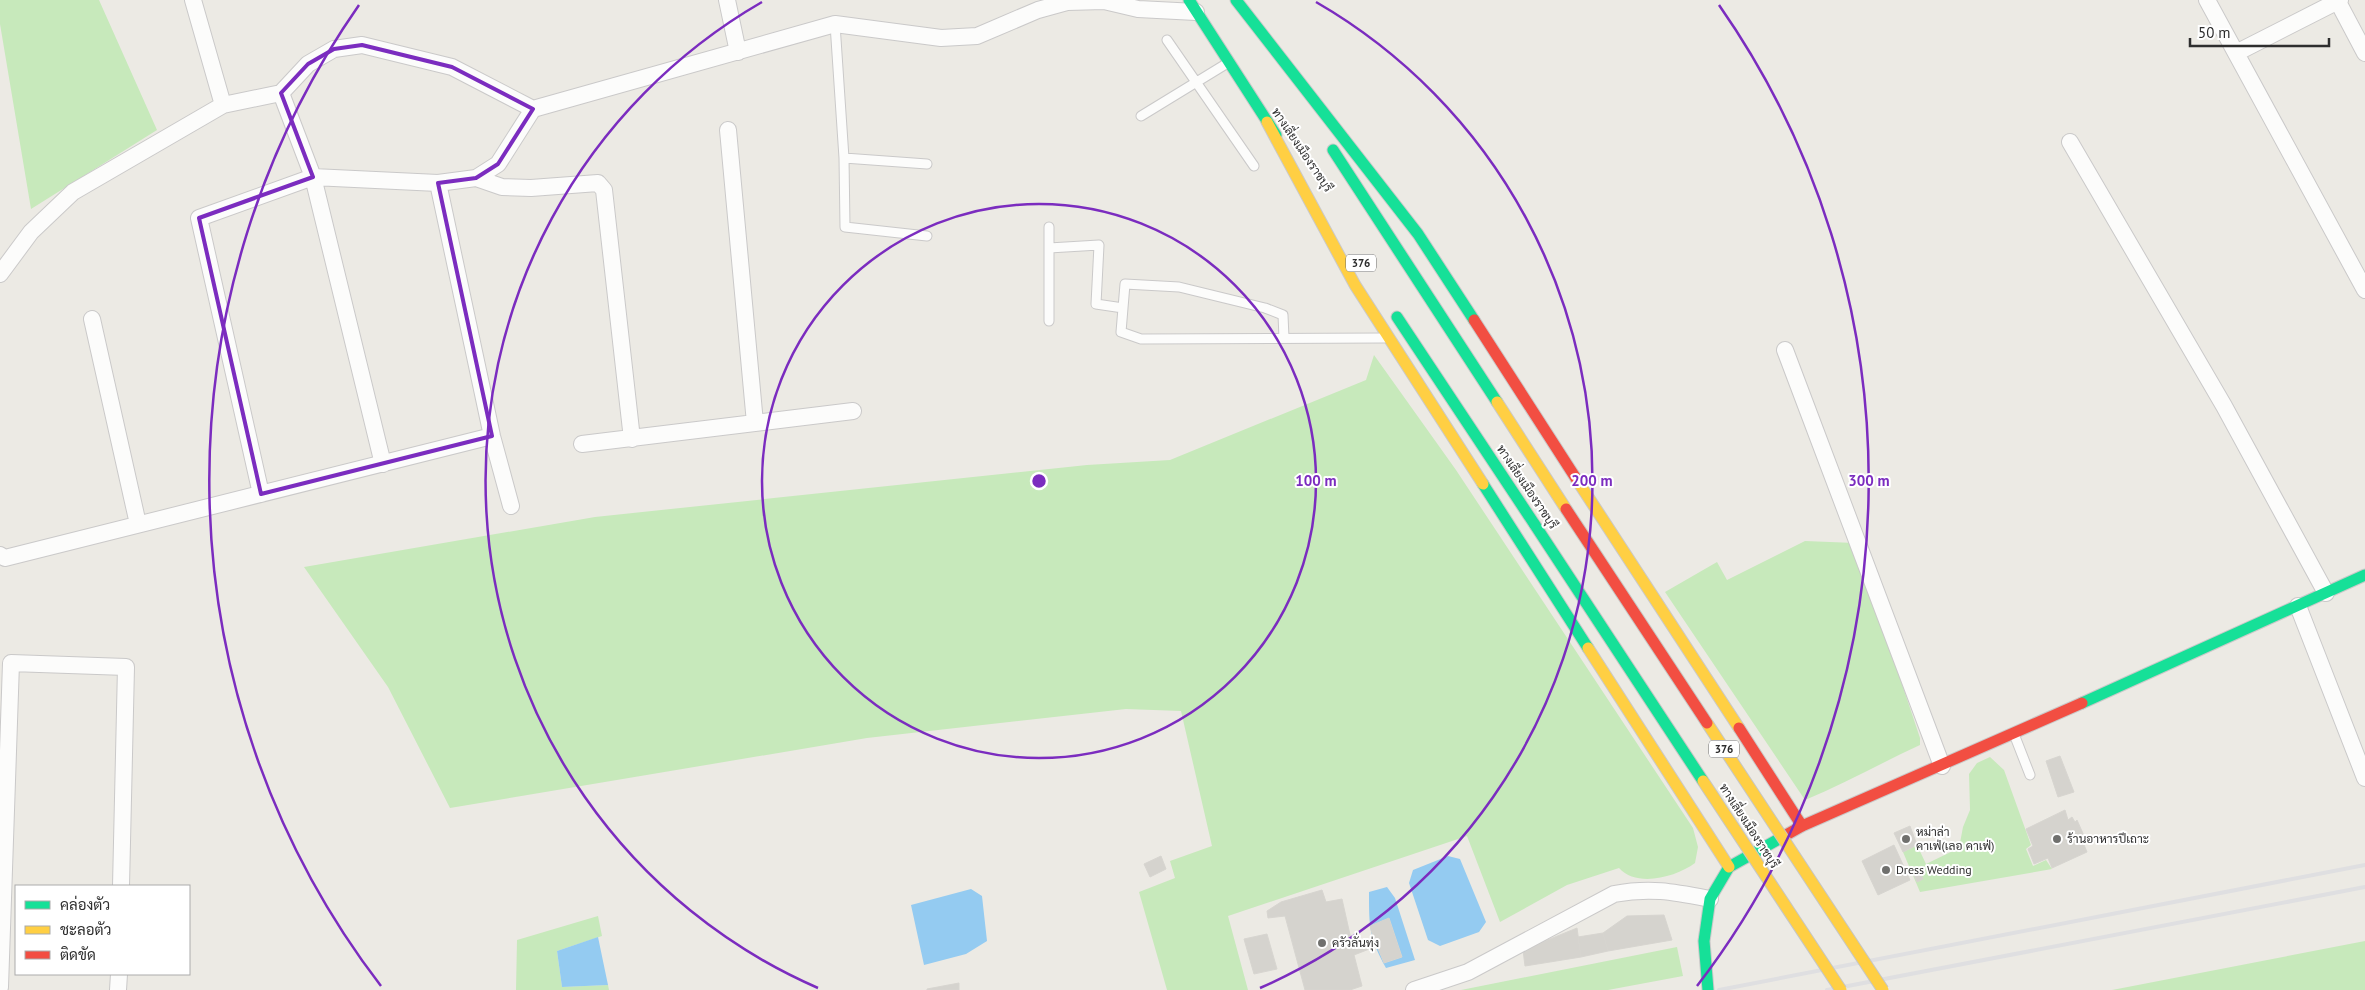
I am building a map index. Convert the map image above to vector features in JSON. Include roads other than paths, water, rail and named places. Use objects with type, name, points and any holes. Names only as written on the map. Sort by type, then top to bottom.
[{"type":"main road","points":[[1236,0],[1312,117]]},
{"type":"main road","points":[[1236,0],[1418,234],[1802,826]]},
{"type":"main road","name":"ทางเลี่ยงเมืองราชบุรี","points":[[1192,6],[1338,229]]},
{"type":"main road","points":[[1267,122],[1355,285],[1729,867]]},
{"type":"main road","name":"ทางเลี่ยงเมืองราชบุรี","points":[[1328,142],[1566,509],[1883,990]]},
{"type":"main road","name":"ทางเลี่ยงเมืองราชบุรี","points":[[1393,311],[1841,990]]},
{"type":"main road","points":[[1708,990],[1704,941],[1710,899],[1729,867],[1802,826],[1942,766],[2365,575]]},
{"type":"street","points":[[193,0],[223,105]]},
{"type":"street","points":[[727,0],[738,52]]},
{"type":"street","points":[[2208,0],[2365,290]]},
{"type":"street","points":[[2236,53],[2338,0],[2365,53]]},
{"type":"street","points":[[476,178],[498,164],[533,109],[835,24],[941,38],[977,36],[1038,10],[1067,2],[1104,1],[1135,5],[1192,6]]},
{"type":"street","points":[[0,274],[31,232],[74,192],[223,105],[281,93],[308,64],[334,48],[362,45],[452,67],[533,109]]},
{"type":"street","points":[[281,93],[313,177],[383,464]]},
{"type":"street","points":[[728,130],[755,423]]},
{"type":"street","points":[[2070,142],[2224,406],[2326,593]]},
{"type":"street","points":[[262,494],[199,218],[313,177],[438,183],[476,178],[502,186],[531,188],[598,183],[604,190],[632,439]]},
{"type":"street","points":[[438,183],[492,436],[511,506]]},
{"type":"street","points":[[92,319],[138,524]]},
{"type":"street","points":[[1786,350],[1942,766]]},
{"type":"street","points":[[582,444],[853,410]]},
{"type":"street","points":[[0,555],[6,558],[492,436]]},
{"type":"street","points":[[2298,606],[2365,778]]},
{"type":"street","points":[[0,987],[11,663],[126,667],[121,885]]},
{"type":"street","points":[[1414,990],[1468,972],[1614,894],[1639,890],[1661,890],[1710,899]]},
{"type":"street","points":[[118,990],[119,975]]},
{"type":"lane","points":[[835,24],[844,158],[845,226],[926,236]]},
{"type":"lane","points":[[1167,40],[1254,166]]},
{"type":"lane","points":[[1141,116],[1229,62]]},
{"type":"lane","points":[[844,158],[927,164]]},
{"type":"lane","points":[[1049,227],[1049,321]]},
{"type":"lane","points":[[1049,248],[1099,245],[1096,304],[1123,308]]},
{"type":"lane","points":[[1284,338],[1283,315],[1265,308],[1179,287],[1125,284],[1121,332],[1140,339],[1390,338]]},
{"type":"lane","points":[[2014,733],[2030,776]]},
{"type":"water","points":[[1448,856],[1460,859],[1486,922],[1479,932],[1440,946],[1428,940],[1409,883],[1413,870]]},
{"type":"water","points":[[1387,887],[1395,898],[1415,960],[1386,968],[1376,948],[1371,932],[1369,892]]},
{"type":"water","points":[[971,889],[982,896],[987,941],[966,954],[924,965],[911,905]]},
{"type":"water","points":[[598,937],[608,985],[562,987],[557,951]]},
{"type":"railway","points":[[1719,990],[2365,865]]},
{"type":"railway","points":[[1827,990],[2365,887]]},
{"type":"place","name":"หม่าล่า คาเฟ่(เลอ คาเฟ่)","points":[[1906,839]]},
{"type":"place","name":"ร้านอาหารปีเถาะ","points":[[2057,839]]},
{"type":"place","name":"Dress Wedding","points":[[1886,870]]},
{"type":"place","name":"ครัวลั่นทุ่ง","points":[[1322,943]]}]
